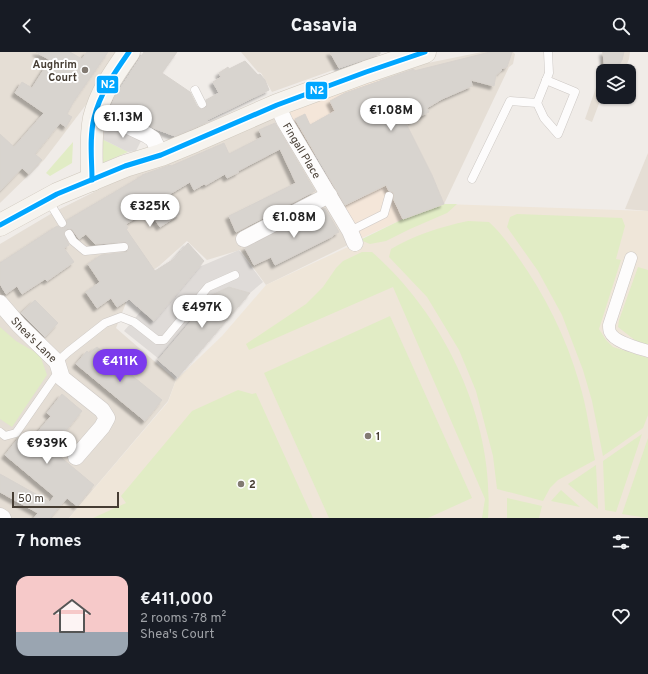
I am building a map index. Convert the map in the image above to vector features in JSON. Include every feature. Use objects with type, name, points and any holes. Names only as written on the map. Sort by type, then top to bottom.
[{"type":"main road","points":[[92,180],[92,140],[96,111],[107,87],[129,52]]},
{"type":"main road","points":[[0,225],[47,200],[125,166],[161,155],[214,128],[391,60],[425,52]]},
{"type":"street","name":"Fingall Place","points":[[277,105],[285,122],[353,237]]},
{"type":"street","points":[[96,111],[147,135],[152,139],[161,155]]},
{"type":"street","points":[[244,239],[329,195]]},
{"type":"street","points":[[631,258],[609,325],[610,332],[615,338],[625,343],[648,351]]},
{"type":"street","name":"Shea's Lane","points":[[0,303],[60,370],[102,410],[107,418],[102,427],[76,457]]},
{"type":"lane","points":[[536,103],[549,73],[548,52]]},
{"type":"lane","points":[[536,103],[544,118],[558,134],[575,92],[546,80]]},
{"type":"lane","points":[[195,90],[202,104]]},
{"type":"lane","points":[[472,179],[510,101],[536,103]]},
{"type":"lane","points":[[353,237],[384,214],[388,196]]},
{"type":"lane","points":[[47,200],[62,223]]},
{"type":"lane","points":[[69,234],[73,241],[85,251],[124,247]]},
{"type":"lane","points":[[0,432],[5,436],[16,433],[60,370],[68,352],[105,323],[121,317],[134,322],[157,340],[164,340],[208,287],[235,275]]},
{"type":"shaded area","points":[[0,52],[126,52],[44,160],[0,203]]},
{"type":"shaded area","points":[[241,52],[330,52],[339,68],[272,92],[261,73],[258,72]]},
{"type":"shaded area","points":[[482,52],[513,52],[515,54],[513,64],[509,67],[444,204],[432,175],[397,104],[384,90],[379,77],[413,66]]},
{"type":"shaded area","points":[[602,52],[630,52],[627,64],[601,64]]},
{"type":"shaded area","points":[[379,77],[384,90],[397,104],[432,175],[444,204],[403,219],[360,239],[316,154],[308,158],[286,112]]},
{"type":"shaded area","points":[[596,87],[596,104],[599,104],[592,122],[585,119]]},
{"type":"shaded area","points":[[284,113],[358,240],[266,285],[240,250],[207,260],[187,241],[159,266],[119,294],[126,303],[116,328],[176,380],[168,401],[69,518],[0,518],[0,244],[54,212],[152,163]]},
{"type":"shaded area","points":[[104,124],[141,141],[136,151],[128,152],[102,139]]},
{"type":"shaded area","points":[[648,153],[648,211],[625,209]]},
{"type":"shaded area","points":[[444,204],[648,211],[648,518],[69,518],[168,402],[176,380],[222,336],[266,285],[350,246],[403,219]]},
{"type":"shaded area","points":[[239,250],[263,282],[250,293],[230,287],[214,294],[159,359],[124,331],[142,310],[154,320],[199,267]]},
{"type":"green space","points":[[102,139],[128,152],[100,164]]},
{"type":"green space","points":[[73,142],[72,163],[50,176],[46,173]]},
{"type":"green space","points":[[444,204],[457,204],[447,213],[386,241],[370,244],[360,240],[403,219]]},
{"type":"green space","points":[[517,214],[622,218],[625,226],[616,259],[621,260],[599,329],[606,340],[613,347],[648,358],[648,415],[643,428],[603,456],[592,401],[583,370],[562,315],[538,271],[507,227],[510,217]]},
{"type":"green space","points":[[468,221],[489,222],[508,243],[528,271],[554,317],[568,349],[582,391],[595,460],[558,480],[550,488],[543,501],[497,489],[493,456],[476,391],[459,350],[427,297],[389,257],[391,249],[409,240],[438,229]]},
{"type":"green space","points":[[362,252],[372,252],[398,278],[422,307],[443,339],[460,373],[474,408],[483,445],[488,481],[488,518],[482,518],[485,499],[393,287],[249,350],[246,344],[306,304],[323,287],[336,268],[343,261]]},
{"type":"green space","points":[[638,267],[648,270],[648,345],[636,341],[618,327],[619,320]]},
{"type":"green space","name":"1","points":[[390,316],[472,498],[428,518],[329,518],[264,373]]},
{"type":"green space","points":[[0,327],[16,341],[40,355],[47,375],[12,427],[0,419]]},
{"type":"green space","points":[[238,390],[252,394],[256,393],[313,518],[93,518],[126,503],[121,496],[192,411]]},
{"type":"green space","points":[[642,434],[616,512],[605,510],[603,461]]},
{"type":"green space","points":[[648,438],[648,518],[622,514]]},
{"type":"green space","points":[[596,465],[598,509],[568,484]]},
{"type":"green space","points":[[561,490],[580,507],[551,501]]},
{"type":"green space","points":[[507,498],[542,506],[539,518],[507,518]]},
{"type":"building","points":[[36,52],[70,52],[82,59],[87,52],[108,52],[74,101],[67,114],[72,117],[66,127],[60,123],[35,154],[42,160],[29,174],[22,168],[0,191],[0,134],[14,147],[44,113],[15,93],[22,82],[32,88],[50,60]]},
{"type":"building","points":[[144,52],[177,52],[162,73],[190,92],[197,106],[201,109],[207,107],[206,100],[219,93],[213,82],[221,77],[219,73],[228,67],[229,69],[245,61],[265,80],[269,90],[207,120],[208,122],[175,136],[156,129],[111,107],[115,97]]},
{"type":"building","points":[[330,52],[380,52],[380,54],[339,68]]},
{"type":"building","points":[[490,52],[512,52],[507,67],[501,69],[502,70],[496,75],[494,86],[471,80],[472,86],[442,99],[427,108],[429,112],[406,123],[432,175],[444,204],[403,219],[394,200],[393,192],[389,191],[386,185],[345,205],[295,119],[305,114],[310,125],[335,111],[330,101],[345,93],[414,69],[414,71]]},
{"type":"building","points":[[603,52],[624,52],[620,64],[604,64]]},
{"type":"building","points":[[275,123],[315,191],[236,232],[229,216],[296,183],[280,149],[227,178],[225,174],[194,190],[190,182],[170,194],[180,214],[160,227],[149,210],[126,224],[128,228],[126,229],[155,271],[174,259],[188,243],[204,261],[154,321],[129,299],[117,307],[111,298],[97,308],[86,292],[100,282],[88,264],[101,255],[127,252],[129,247],[126,242],[95,244],[86,234],[79,239],[72,229],[67,229],[64,234],[69,245],[64,248],[74,262],[47,281],[45,279],[22,294],[17,286],[6,294],[0,284],[0,263],[57,226],[62,228],[65,227],[67,220],[142,175],[170,165],[171,166],[224,143],[229,154],[262,137],[259,130]]},
{"type":"building","points":[[325,208],[339,232],[275,265],[271,257],[254,265],[245,248]]},
{"type":"building","points":[[229,287],[250,293],[178,377],[158,360],[214,294]]},
{"type":"building","points":[[35,300],[58,323],[45,337],[21,313]]},
{"type":"building","points":[[97,347],[162,400],[145,421],[76,364],[87,351],[89,353]]},
{"type":"building","points":[[62,394],[82,411],[51,449],[94,485],[77,506],[67,498],[50,518],[34,518],[38,513],[0,492],[0,474],[50,502],[54,496],[5,455],[21,435],[30,441],[51,416],[47,413]]},
{"type":"transit line","name":"N2","points":[[92,180],[91,149],[92,126],[94,118],[108,83],[129,52]]},
{"type":"transit line","name":"N2","points":[[0,225],[57,194],[125,166],[161,155],[277,105],[425,52]]},
{"type":"place","name":"Aughrim Court","points":[[85,70]]},
{"type":"place","name":"1","points":[[368,436]]},
{"type":"place","name":"2","points":[[241,484]]}]
